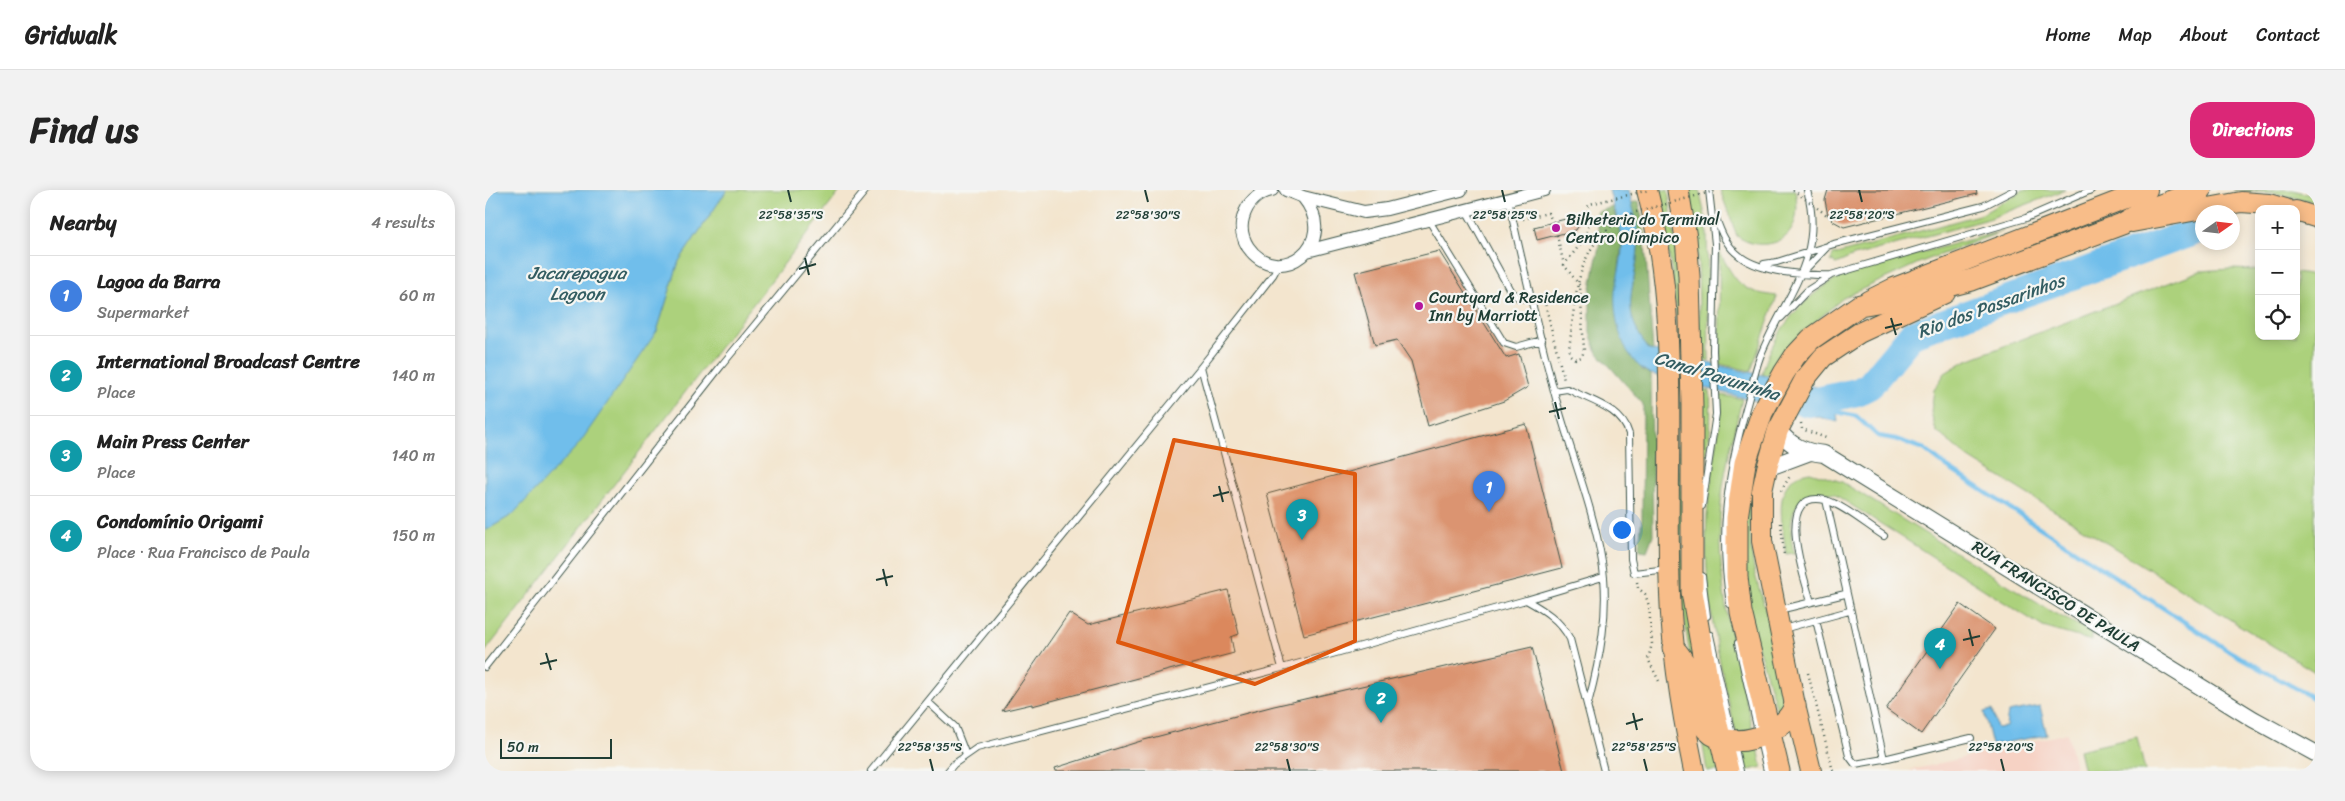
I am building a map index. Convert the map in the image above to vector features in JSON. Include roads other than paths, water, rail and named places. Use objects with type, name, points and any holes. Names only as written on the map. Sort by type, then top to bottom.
[{"type":"highway","points":[[1678,190],[1686,238],[1691,349],[1692,592],[1726,739],[1728,771]]},
{"type":"highway","points":[[1779,771],[1765,735],[1741,612],[1737,577],[1737,518],[1745,463],[1762,413],[1795,356],[1811,339],[1860,305],[1901,298],[1972,280],[2122,224],[2144,211],[2201,190]]},
{"type":"highway","points":[[1673,648],[1685,661],[1697,713],[1702,724],[1726,739],[1765,735],[1787,719],[1795,705]]},
{"type":"main road","points":[[1648,190],[1659,248],[1670,347],[1669,568],[1673,648],[1694,771]]},
{"type":"main road","points":[[1860,305],[1894,288],[2147,190]]},
{"type":"main road","points":[[2122,224],[2241,202],[2272,205]]},
{"type":"main road","points":[[2300,212],[2315,217]]},
{"type":"main road","points":[[1811,771],[1795,705],[1762,541],[1762,491],[1781,424],[1805,379],[1823,357],[1842,343],[1972,280]]},
{"type":"street","points":[[1250,190],[1249,205],[1242,228],[1246,244],[1257,257],[1279,264],[1297,259],[1307,251],[1315,236],[1316,222],[1314,213],[1293,192]]},
{"type":"street","points":[[1249,205],[1259,195],[1272,190]]},
{"type":"street","points":[[1293,192],[1363,212],[1387,209],[1445,192],[1461,190]]},
{"type":"street","points":[[1307,251],[1544,190]]},
{"type":"street","name":"RUA FRANCISCO DE PAULA","points":[[1781,424],[1787,442],[1810,452],[1824,454],[2299,746],[2315,753]]},
{"type":"street","points":[[1767,468],[1810,452]]},
{"type":"street","name":"RUA FRANCISCO DE PAULA","points":[[2299,746],[2315,765]]},
{"type":"lane","points":[[485,667],[671,428],[866,190]]},
{"type":"lane","points":[[1701,517],[1716,414],[1713,351],[1715,244],[1713,210],[1709,190]]},
{"type":"lane","points":[[1753,263],[1777,262],[1810,250],[1983,206],[2014,190]]},
{"type":"lane","points":[[1713,210],[1723,237],[1741,257],[1753,263],[1800,275],[1831,275],[2026,218],[2091,190]]},
{"type":"lane","points":[[1731,612],[1727,581],[1724,515],[1729,476],[1760,358],[1810,250],[1813,210],[1810,192]]},
{"type":"lane","points":[[1507,200],[1554,391],[1599,546],[1604,598],[1599,661],[1588,706]]},
{"type":"lane","points":[[1466,210],[1511,292],[1519,298],[1531,298]]},
{"type":"lane","points":[[1428,220],[1504,343],[1516,347],[1542,340]]},
{"type":"lane","points":[[1800,275],[1829,245]]},
{"type":"lane","points":[[871,771],[1201,367],[1273,275],[1279,264]]},
{"type":"lane","points":[[1775,325],[1808,290],[1831,275]]},
{"type":"lane","points":[[1201,367],[1282,668]]},
{"type":"lane","points":[[1554,391],[1567,389],[1613,411],[1627,428],[1631,559],[1634,573],[1669,568]]},
{"type":"lane","points":[[1811,602],[1794,530],[1797,514],[1803,505],[1809,501],[1826,500],[1884,536]]},
{"type":"lane","points":[[1826,500],[1845,594],[1884,758]]},
{"type":"lane","points":[[1701,567],[1707,619],[1726,739],[1740,771]]},
{"type":"lane","points":[[948,771],[966,754],[977,748],[1282,668],[1603,577]]},
{"type":"lane","points":[[1777,620],[1811,602],[1845,594]]},
{"type":"lane","points":[[1526,600],[1544,610],[1565,629],[1577,659],[1604,771]]},
{"type":"lane","points":[[1777,620],[1816,620],[1849,611]]},
{"type":"lane","points":[[1816,620],[1849,756],[1855,764],[1971,738]]},
{"type":"lane","points":[[1736,638],[1765,735],[1767,771]]},
{"type":"lane","points":[[928,702],[955,727],[966,754]]},
{"type":"water","name":"Jacarepagua Lagoon","points":[[485,190],[727,190],[679,261],[657,331],[579,444],[512,515],[485,531]]},
{"type":"water","name":"Canal Pavuninha","points":[[1609,190],[1629,190],[1637,225],[1638,240],[1631,311],[1640,335],[1649,350],[1834,391],[1838,422],[1651,374],[1633,360],[1622,339],[1616,315],[1615,291],[1621,261],[1622,242],[1619,223]]},
{"type":"water","points":[[2040,706],[2047,735],[1992,745],[1984,712],[1992,710],[1997,728],[2006,727],[2008,712]]},
{"type":"waterway","name":"Rio dos Passarinhos","points":[[1799,400],[1808,403],[1857,392],[1869,386],[1912,334],[2193,232]]},
{"type":"waterway","points":[[1833,411],[1856,416],[1878,436],[1895,439],[1924,449],[1947,467],[2229,651],[2315,699]]},
{"type":"place","name":"Bilheteria do Terminal Centro Olímpico","points":[[1556,228]]},
{"type":"place","name":"Courtyard & Residence Inn by Marriott","points":[[1419,306]]},
{"type":"place","name":"Lagoa da Barra","points":[[1489,512]]},
{"type":"place","name":"Main Press Center","points":[[1302,540]]},
{"type":"place","name":"Condomínio Origami","points":[[1940,669]]},
{"type":"place","name":"International Broadcast Centre","points":[[1381,723]]}]
